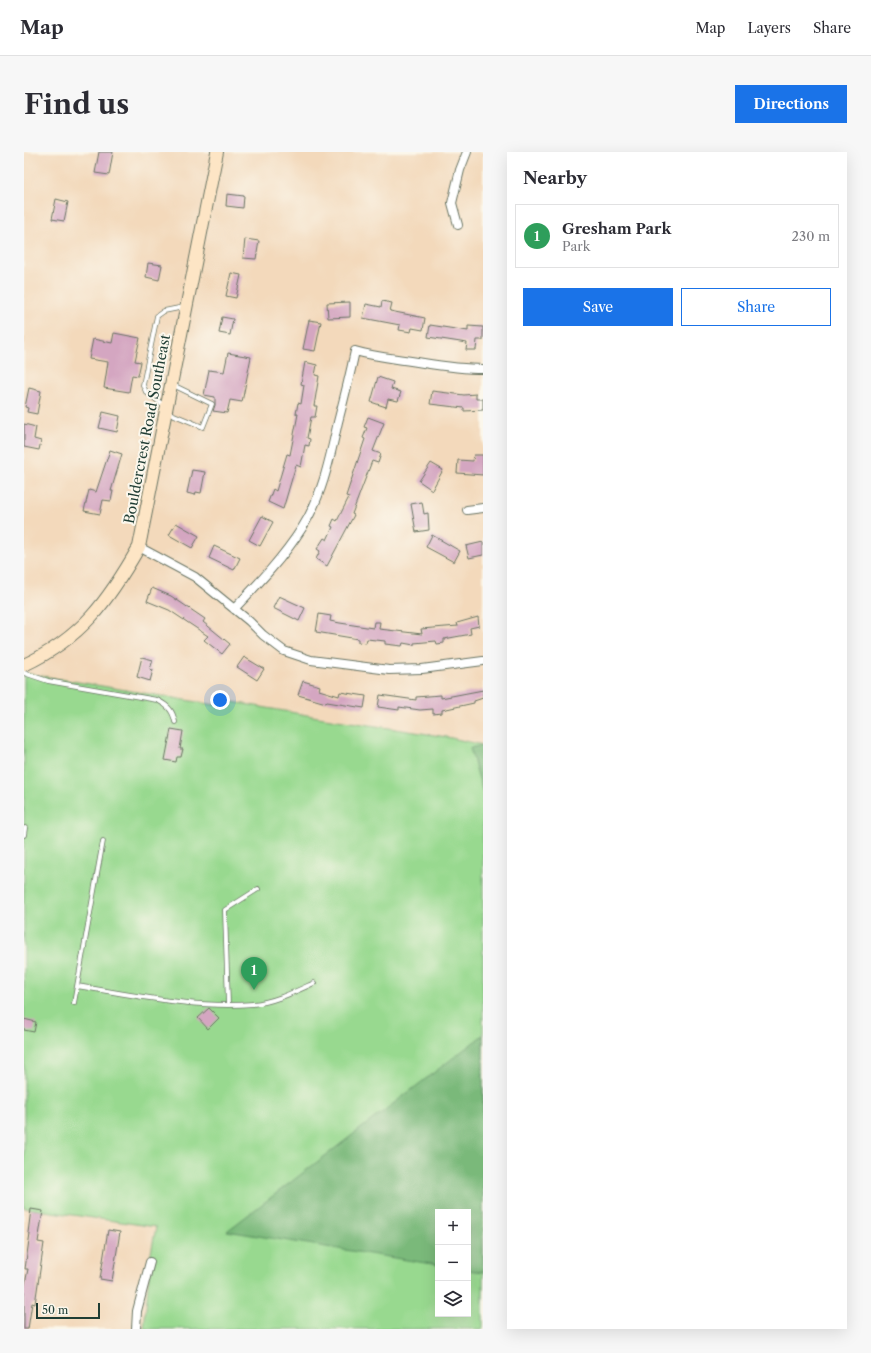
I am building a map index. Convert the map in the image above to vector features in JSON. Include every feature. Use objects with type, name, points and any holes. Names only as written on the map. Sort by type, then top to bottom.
[{"type":"street","name":"Bouldercrest Road Southeast","points":[[24,665],[45,655],[93,617],[117,585],[139,547],[217,152]]},
{"type":"street","points":[[458,225],[452,203],[460,170],[467,152]]},
{"type":"street","points":[[234,609],[268,572],[302,528],[315,504],[323,484],[355,351],[378,357],[444,368],[483,369]]},
{"type":"street","points":[[467,510],[483,508]]},
{"type":"street","points":[[139,547],[195,577],[284,651],[311,660],[389,670],[483,661]]},
{"type":"street","points":[[136,1329],[137,1310],[150,1262]]},
{"type":"lane","points":[[171,384],[212,404],[203,427],[166,409],[146,392],[143,385],[157,316],[164,311],[187,306]]},
{"type":"lane","points":[[24,673],[48,681],[157,700],[164,703],[170,709],[175,722]]},
{"type":"lane","points":[[24,835],[25,828]]},
{"type":"lane","points":[[74,1004],[103,841]]},
{"type":"lane","points":[[228,1004],[225,910],[258,889]]},
{"type":"lane","points":[[77,986],[172,1000],[228,1004],[254,1004],[286,996],[314,983]]},
{"type":"green space","points":[[24,673],[215,705],[216,699],[318,717],[447,737],[483,745],[483,1329],[144,1329],[151,1253],[156,1227],[24,1208]]},
{"type":"green space","points":[[483,745],[483,793],[470,748]]},
{"type":"green space","points":[[483,1035],[483,1272],[471,1270],[471,1209],[435,1209],[435,1265],[227,1231]]},
{"type":"building","points":[[99,152],[113,152],[109,175],[95,173]]},
{"type":"building","points":[[227,194],[244,196],[243,208],[226,206]]},
{"type":"building","points":[[56,199],[68,202],[64,221],[52,219]]},
{"type":"building","points":[[245,239],[259,241],[256,259],[243,258]]},
{"type":"building","points":[[148,263],[162,265],[159,280],[146,277]]},
{"type":"building","points":[[231,273],[241,275],[236,298],[226,296]]},
{"type":"building","points":[[382,301],[392,303],[390,311],[425,318],[423,330],[412,328],[411,332],[399,330],[400,325],[363,318],[366,304],[381,307]]},
{"type":"building","points":[[350,302],[350,317],[328,318],[327,303]]},
{"type":"building","points":[[222,317],[233,319],[230,335],[219,333]]},
{"type":"building","points":[[309,320],[321,322],[315,351],[303,349]]},
{"type":"building","points":[[430,325],[468,331],[468,326],[483,327],[483,340],[477,340],[476,350],[466,350],[467,343],[428,337]]},
{"type":"building","points":[[114,333],[140,338],[135,361],[141,362],[138,376],[132,375],[129,392],[104,388],[108,362],[89,359],[93,339],[112,343]]},
{"type":"building","points":[[228,353],[251,357],[242,402],[230,400],[227,413],[213,411],[215,397],[204,395],[209,370],[224,372]]},
{"type":"building","points":[[305,362],[317,365],[315,375],[319,376],[314,406],[317,406],[315,417],[311,417],[307,438],[310,439],[309,446],[305,445],[301,467],[296,465],[283,509],[268,502],[273,489],[276,491],[287,454],[290,455],[298,414],[296,414],[298,403],[301,404],[304,385],[301,384]]},
{"type":"building","points":[[378,377],[393,382],[391,389],[401,392],[398,401],[388,399],[386,407],[371,402]]},
{"type":"building","points":[[29,388],[41,391],[37,414],[27,412],[28,408],[25,407]]},
{"type":"building","points":[[432,391],[464,395],[476,394],[476,399],[483,399],[483,410],[464,411],[464,408],[430,404]]},
{"type":"building","points":[[103,412],[120,416],[117,432],[99,428]]},
{"type":"building","points":[[368,417],[384,423],[373,451],[381,454],[378,463],[372,461],[352,514],[354,515],[327,566],[316,559],[320,551],[317,549],[324,538],[327,540],[333,527],[331,526],[334,519],[337,521],[349,497],[346,496],[365,439],[363,438],[367,428],[364,427]]},
{"type":"building","points":[[24,424],[36,427],[34,439],[41,441],[39,450],[24,447]]},
{"type":"building","points":[[110,450],[122,454],[111,491],[113,491],[111,501],[103,500],[100,514],[84,511],[89,490],[96,492]]},
{"type":"building","points":[[474,455],[483,455],[483,475],[457,473],[458,460],[473,461]]},
{"type":"building","points":[[431,463],[443,470],[432,490],[419,481]]},
{"type":"building","points":[[192,470],[205,472],[201,493],[196,492],[195,495],[187,493]]},
{"type":"building","points":[[422,502],[424,514],[428,513],[429,530],[416,532],[411,504]]},
{"type":"building","points":[[262,516],[273,522],[260,546],[249,540]]},
{"type":"building","points":[[176,523],[199,536],[192,548],[169,535]]},
{"type":"building","points":[[432,535],[460,551],[454,562],[426,547]]},
{"type":"building","points":[[483,542],[483,555],[469,558],[466,546]]},
{"type":"building","points":[[214,546],[240,558],[234,570],[209,558]]},
{"type":"building","points":[[152,588],[171,596],[205,619],[203,622],[230,644],[222,654],[204,640],[208,636],[169,610],[147,601]]},
{"type":"building","points":[[279,596],[305,608],[299,621],[273,608]]},
{"type":"building","points":[[319,614],[331,616],[330,621],[340,623],[373,628],[374,622],[380,622],[379,629],[422,634],[421,629],[458,626],[457,623],[478,617],[479,626],[470,628],[471,634],[444,639],[444,643],[437,644],[436,641],[414,643],[414,645],[403,643],[402,646],[385,644],[385,641],[367,639],[366,643],[358,642],[358,639],[316,632]]},
{"type":"building","points":[[142,657],[153,660],[150,669],[153,670],[150,681],[137,677]]},
{"type":"building","points":[[244,657],[264,669],[257,680],[237,667]]},
{"type":"building","points":[[303,681],[320,686],[319,690],[339,696],[340,692],[366,696],[364,708],[326,703],[298,695]]},
{"type":"building","points":[[483,690],[483,698],[474,701],[474,703],[442,710],[442,713],[433,714],[433,709],[420,710],[399,707],[399,710],[378,707],[380,695],[416,700],[416,697],[441,695],[441,698]]},
{"type":"building","points":[[171,729],[183,731],[180,749],[183,749],[181,757],[177,757],[176,762],[165,760]]},
{"type":"building","points":[[209,1008],[219,1018],[208,1029],[198,1018]]},
{"type":"building","points":[[24,1019],[36,1022],[34,1032],[24,1030]]},
{"type":"building","points":[[31,1209],[43,1211],[38,1242],[44,1243],[35,1304],[32,1303],[28,1329],[24,1329],[24,1289],[28,1269],[25,1269],[30,1233],[28,1233]]},
{"type":"building","points":[[108,1230],[120,1232],[112,1281],[100,1279]]},
{"type":"place","name":"Gresham Park","points":[[254,990]]}]
